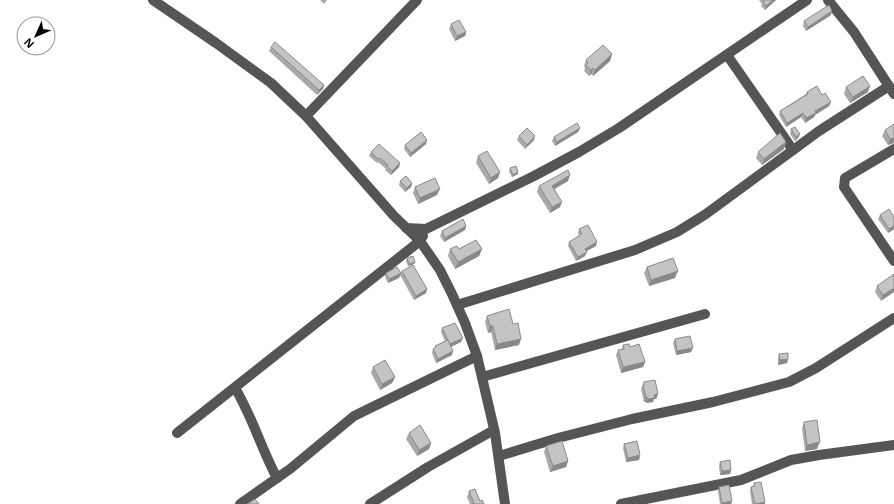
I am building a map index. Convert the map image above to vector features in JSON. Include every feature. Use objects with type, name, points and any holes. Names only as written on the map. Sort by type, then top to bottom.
[{"type":"street","points":[[153,0],[271,82],[306,116],[406,228],[420,240],[440,270],[465,322],[477,356],[499,456],[505,504]]},
{"type":"street","points":[[306,116],[417,0]]},
{"type":"street","points":[[406,228],[426,229],[534,176],[579,152],[619,128],[807,0]]},
{"type":"street","points":[[457,305],[635,250],[677,232],[706,214],[819,131],[891,90],[854,32],[828,0]]},
{"type":"street","points":[[728,55],[793,150]]},
{"type":"street","points":[[894,149],[845,178],[844,187],[894,261]]},
{"type":"street","points":[[177,433],[420,240],[426,229]]},
{"type":"street","points":[[482,377],[704,314]]},
{"type":"street","points":[[499,456],[558,438],[625,421],[713,402],[789,382],[816,368],[894,318]]},
{"type":"street","points":[[240,504],[290,469],[354,416],[477,356]]},
{"type":"street","points":[[234,388],[245,405],[267,460],[277,478]]},
{"type":"street","points":[[370,504],[428,467],[494,430]]},
{"type":"street","points":[[621,504],[741,480],[791,460],[820,454],[894,445]]},
{"type":"building","points":[[764,0],[773,0],[766,6],[763,2]]},
{"type":"building","points":[[829,5],[832,11],[808,27],[804,21]]},
{"type":"building","points":[[459,20],[466,32],[457,36],[451,24]]},
{"type":"building","points":[[275,42],[324,85],[319,90],[271,47]]},
{"type":"building","points":[[603,45],[612,54],[595,70],[593,68],[591,70],[586,65],[588,63],[586,60]]},
{"type":"building","points":[[863,76],[870,86],[853,97],[846,87]]},
{"type":"building","points":[[817,86],[822,95],[825,93],[831,102],[806,118],[803,113],[787,123],[780,111],[808,94],[807,92]]},
{"type":"building","points":[[577,123],[580,128],[557,142],[554,137]]},
{"type":"building","points":[[894,124],[894,138],[890,139],[885,130]]},
{"type":"building","points":[[795,127],[800,134],[796,137],[791,129]]},
{"type":"building","points":[[527,128],[535,136],[527,145],[519,136]]},
{"type":"building","points":[[421,132],[427,140],[411,153],[405,145]]},
{"type":"building","points":[[780,133],[786,142],[764,159],[758,152]]},
{"type":"building","points":[[379,144],[400,163],[392,171],[387,166],[388,165],[380,158],[378,159],[371,152]]},
{"type":"building","points":[[487,151],[500,172],[491,178],[478,156]]},
{"type":"building","points":[[516,166],[518,172],[513,175],[510,168]]},
{"type":"building","points":[[568,170],[570,175],[552,186],[562,202],[552,207],[539,186]]},
{"type":"building","points":[[406,176],[412,183],[407,188],[400,181]]},
{"type":"building","points":[[435,178],[440,189],[420,198],[415,187]]},
{"type":"building","points":[[889,209],[894,217],[894,226],[889,229],[880,215]]},
{"type":"building","points":[[463,219],[466,226],[445,238],[442,231]]},
{"type":"building","points":[[588,225],[597,242],[585,249],[587,252],[578,257],[569,242],[582,234],[579,229]]},
{"type":"building","points":[[476,240],[482,249],[458,262],[450,249],[457,246],[459,249]]},
{"type":"building","points":[[413,256],[415,262],[409,264],[407,258]]},
{"type":"building","points":[[673,258],[678,271],[651,280],[647,267]]},
{"type":"building","points":[[413,265],[427,289],[416,296],[402,271]]},
{"type":"building","points":[[397,267],[401,273],[389,279],[386,273]]},
{"type":"building","points":[[894,274],[894,288],[883,295],[877,286]]},
{"type":"building","points":[[509,309],[513,324],[518,323],[521,339],[497,344],[493,326],[490,326],[487,316]]},
{"type":"building","points":[[455,323],[463,338],[450,344],[442,328]]},
{"type":"building","points":[[690,336],[693,348],[677,351],[675,339]]},
{"type":"building","points":[[448,340],[453,351],[438,359],[433,349],[436,347],[435,346]]},
{"type":"building","points":[[629,344],[630,347],[639,344],[645,362],[623,367],[618,350],[624,349],[623,345]]},
{"type":"building","points":[[788,353],[788,359],[780,360],[779,354]]},
{"type":"building","points":[[385,360],[395,377],[382,384],[373,367]]},
{"type":"building","points":[[655,380],[658,394],[654,395],[655,398],[648,399],[647,397],[646,398],[643,385],[644,382]]},
{"type":"building","points":[[817,420],[820,442],[807,445],[804,422]]},
{"type":"building","points":[[420,425],[431,443],[419,450],[409,433]]},
{"type":"building","points":[[562,441],[568,461],[553,466],[546,446]]},
{"type":"building","points":[[637,441],[640,455],[628,458],[624,444]]},
{"type":"building","points":[[730,460],[731,470],[722,471],[720,462]]},
{"type":"building","points":[[761,482],[765,502],[755,504],[751,487],[755,486],[754,483]]},
{"type":"building","points":[[729,485],[732,501],[722,503],[719,487]]},
{"type":"building","points":[[475,489],[480,501],[482,500],[484,504],[472,504],[474,503],[469,491]]},
{"type":"building","points":[[255,499],[259,504],[247,504]]}]
